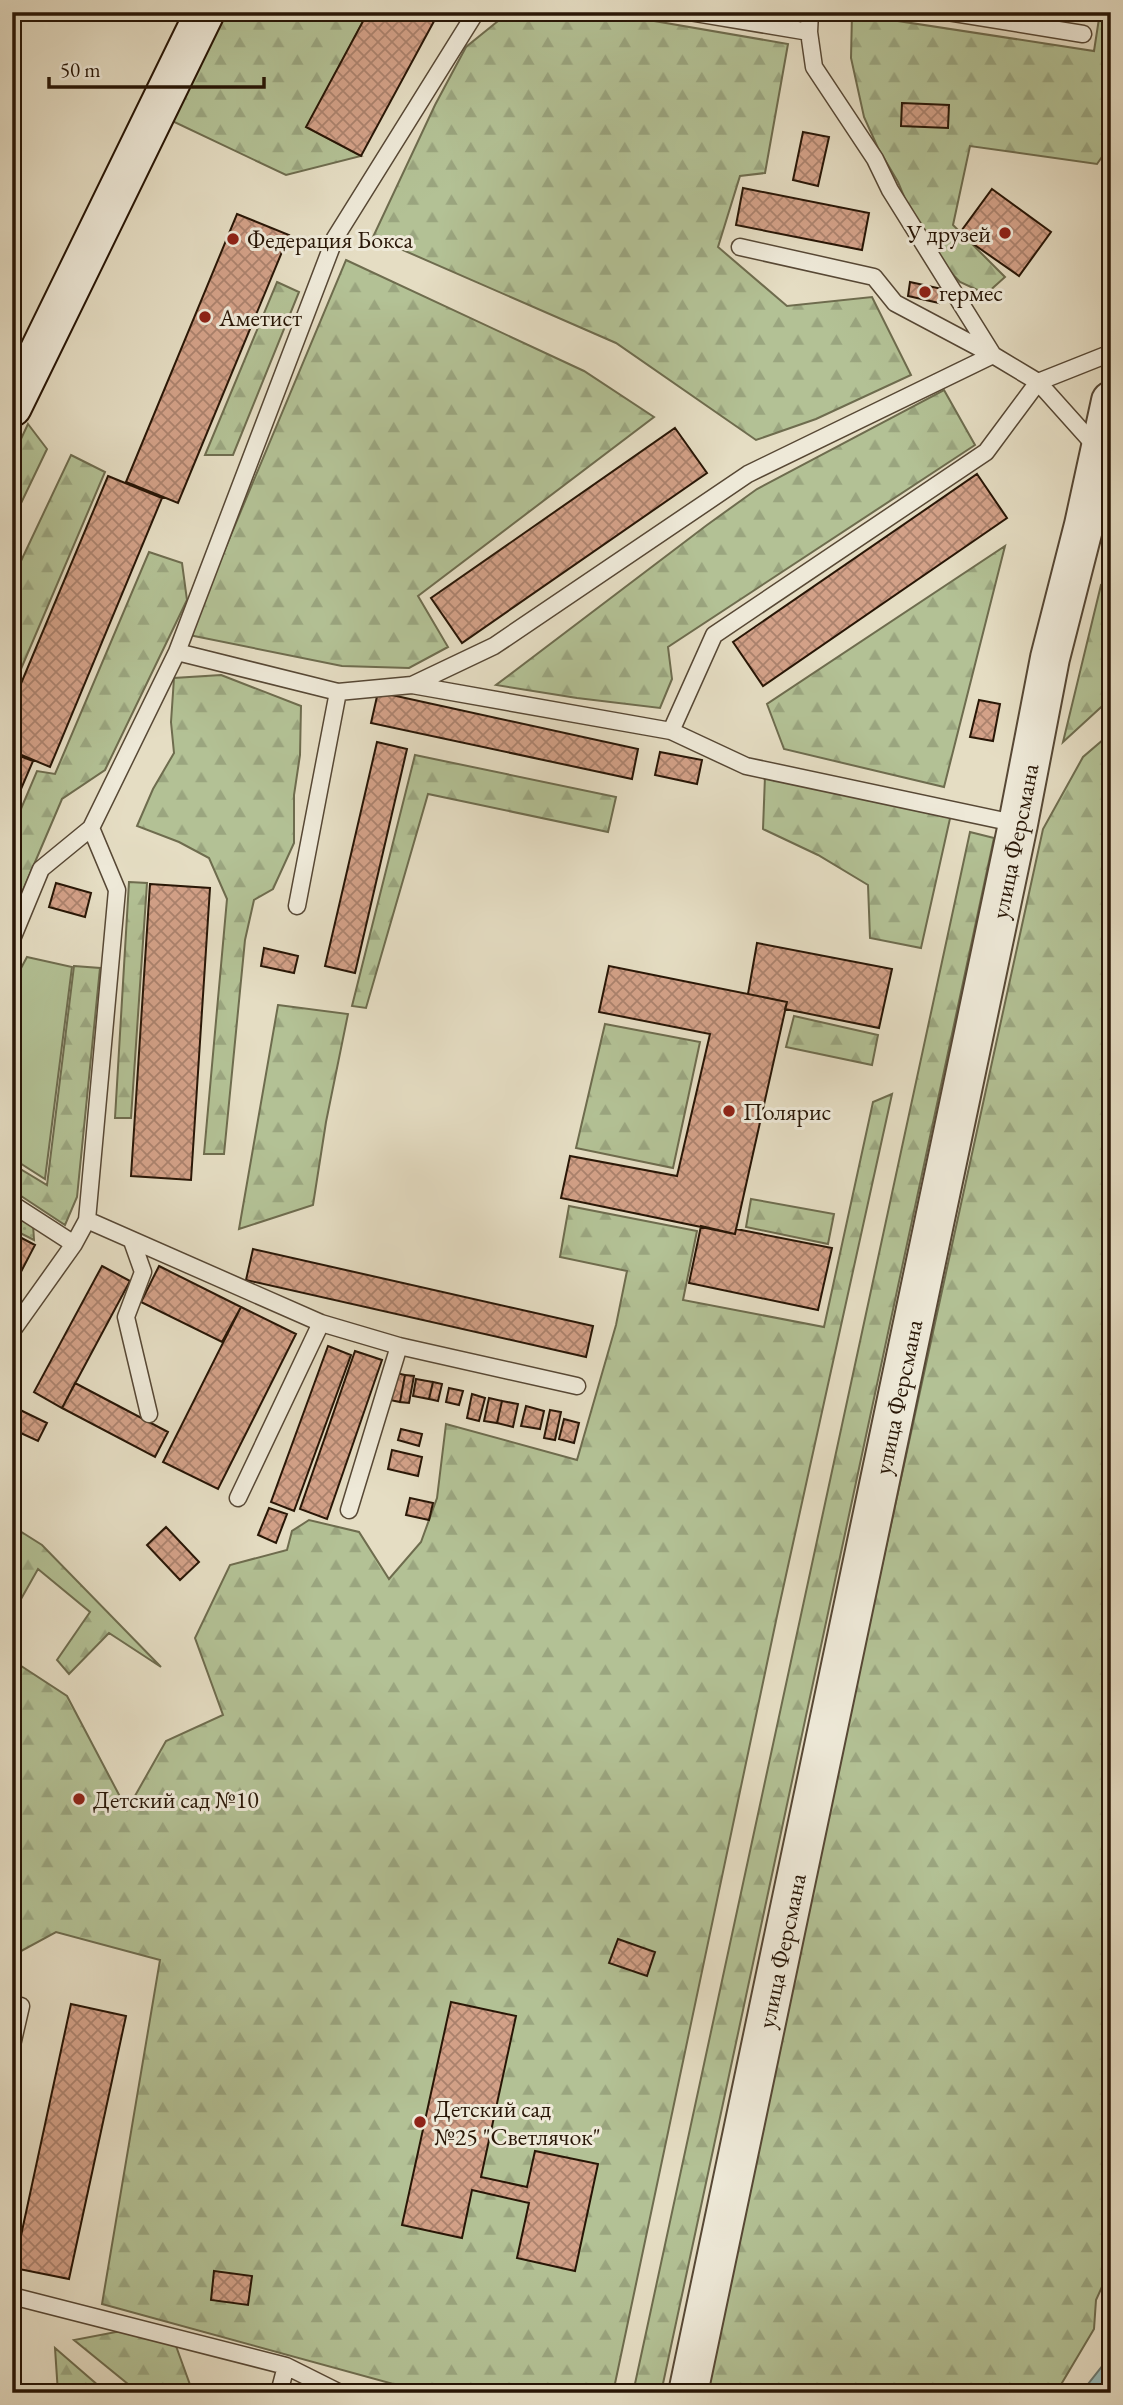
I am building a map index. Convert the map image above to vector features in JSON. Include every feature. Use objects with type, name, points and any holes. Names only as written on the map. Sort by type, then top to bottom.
[{"type":"street","points":[[12,407],[205,12]]},
{"type":"street","name":"улица Ферсмана","points":[[688,2393],[1018,824],[1048,668],[1106,449],[1111,401]]},
{"type":"lane","points":[[12,939],[41,869],[91,828],[177,652],[335,238],[476,12]]},
{"type":"lane","points":[[688,12],[809,32]]},
{"type":"lane","points":[[810,12],[809,32],[814,67],[875,159],[890,190],[993,355]]},
{"type":"lane","points":[[948,12],[1083,34]]},
{"type":"lane","points":[[740,247],[874,277],[895,303],[1038,382],[1106,449]]},
{"type":"lane","points":[[671,731],[714,635],[986,452],[1038,382],[1111,353]]},
{"type":"lane","points":[[412,685],[494,646],[748,474],[993,355]]},
{"type":"lane","points":[[177,652],[338,692],[412,685],[671,731],[746,766],[1018,824]]},
{"type":"lane","points":[[297,906],[338,692]]},
{"type":"lane","points":[[12,1331],[74,1244],[87,1220],[117,890],[91,828]]},
{"type":"lane","points":[[12,1204],[74,1244]]},
{"type":"lane","points":[[87,1220],[320,1323],[399,1346],[577,1386]]},
{"type":"lane","points":[[132,1241],[143,1272],[126,1317],[149,1414]]},
{"type":"lane","points":[[238,1498],[320,1323]]},
{"type":"lane","points":[[349,1510],[399,1346]]},
{"type":"lane","points":[[12,2045],[20,2006]]},
{"type":"lane","points":[[12,2295],[286,2366],[340,2393]]},
{"type":"lane","points":[[279,2393],[286,2366]]},
{"type":"green space","points":[[222,12],[368,12],[307,127],[361,156],[286,175],[168,119]]},
{"type":"green space","points":[[514,12],[602,12],[788,44],[765,173],[740,176],[718,247],[787,306],[872,297],[911,375],[816,419],[756,440],[616,343],[373,237],[435,105],[466,47],[498,21]]},
{"type":"green space","points":[[1100,12],[1111,12],[1111,144],[1097,164],[970,146],[953,225],[1005,277],[986,294],[960,282],[941,262],[915,223],[898,182],[878,148],[864,117],[851,58],[852,14],[1094,51]]},
{"type":"green space","points":[[346,260],[584,371],[654,417],[418,596],[448,647],[409,668],[342,666],[189,635]]},
{"type":"green space","points":[[277,282],[299,292],[233,455],[205,455]]},
{"type":"green space","points":[[944,390],[975,445],[668,647],[672,679],[660,708],[496,685],[757,489]]},
{"type":"green space","points":[[28,424],[47,449],[12,522],[12,458]]},
{"type":"green space","points":[[71,455],[105,472],[12,690],[12,580]]},
{"type":"green space","points":[[1005,546],[944,787],[784,749],[767,704]]},
{"type":"green space","points":[[149,552],[182,563],[187,600],[105,770],[62,799],[12,916],[12,830],[37,771],[55,774]]},
{"type":"green space","points":[[1101,585],[1111,587],[1111,698],[1063,742]]},
{"type":"green space","points":[[221,675],[301,706],[300,755],[294,795],[294,843],[273,889],[254,900],[245,940],[224,1154],[204,1154],[227,899],[209,858],[179,842],[137,826],[153,789],[174,753],[171,722],[174,678]]},
{"type":"green space","points":[[1111,733],[1111,2267],[1096,2300],[1094,2329],[1056,2393],[701,2393],[1043,829],[1083,757]]},
{"type":"green space","points":[[415,755],[616,797],[608,832],[428,794],[366,1008],[352,1006]]},
{"type":"green space","points":[[765,776],[951,814],[921,948],[870,938],[868,885],[818,855],[763,829]]},
{"type":"green space","points":[[970,832],[994,838],[661,2393],[633,2393]]},
{"type":"green space","points":[[129,882],[147,883],[131,1118],[115,1118]]},
{"type":"green space","points":[[27,957],[72,967],[45,1179],[12,1158],[12,985]]},
{"type":"green space","points":[[74,966],[100,968],[77,1197],[65,1225],[12,1190],[12,1164],[47,1185]]},
{"type":"green space","points":[[278,1005],[348,1014],[326,1122],[313,1205],[239,1229]]},
{"type":"green space","points":[[794,1016],[878,1035],[872,1065],[786,1047]]},
{"type":"green space","points":[[605,1024],[700,1042],[673,1168],[576,1148]]},
{"type":"green space","points":[[892,1094],[777,1616],[613,2393],[426,2393],[102,2304],[160,1960],[56,1932],[12,1956],[12,1660],[67,1696],[127,1810],[166,1741],[223,1715],[195,1638],[230,1565],[287,1550],[292,1531],[309,1520],[359,1532],[389,1579],[421,1542],[437,1498],[446,1424],[577,1460],[616,1325],[627,1271],[560,1257],[569,1206],[697,1231],[683,1300],[824,1327],[873,1102]]},
{"type":"green space","points":[[751,1199],[834,1214],[828,1244],[746,1227]]},
{"type":"green space","points":[[12,1213],[33,1224],[34,1240],[12,1229]]},
{"type":"green space","points":[[12,1526],[42,1545],[161,1667],[109,1633],[69,1674],[57,1660],[90,1612],[38,1569],[12,1615]]},
{"type":"green space","points":[[121,2331],[176,2346],[193,2393],[139,2393],[74,2340]]},
{"type":"green space","points":[[55,2348],[107,2393],[58,2393]]},
{"type":"water","points":[[1111,2355],[1111,2393],[1081,2393]]},
{"type":"building","points":[[368,12],[439,12],[361,156],[306,127]]},
{"type":"building","points":[[902,103],[949,105],[948,128],[901,126]]},
{"type":"building","points":[[803,132],[829,137],[818,186],[793,180]]},
{"type":"building","points":[[743,188],[869,213],[862,250],[736,225]]},
{"type":"building","name":"У друзей","points":[[992,189],[1051,232],[1019,276],[959,234]]},
{"type":"building","points":[[237,214],[289,235],[178,503],[126,482]]},
{"type":"building","name":"гермес","points":[[910,282],[942,289],[939,303],[908,296]]},
{"type":"building","points":[[675,428],[707,473],[462,643],[431,598]]},
{"type":"building","points":[[977,474],[1007,518],[763,686],[733,642]]},
{"type":"building","points":[[108,476],[162,498],[50,767],[12,751],[12,705]]},
{"type":"building","points":[[1111,560],[1111,580],[1106,579]]},
{"type":"building","points":[[378,692],[638,749],[632,779],[371,723]]},
{"type":"building","points":[[979,700],[1000,704],[993,741],[970,737]]},
{"type":"building","points":[[377,742],[407,749],[355,973],[325,966]]},
{"type":"building","points":[[660,752],[702,760],[697,784],[655,775]]},
{"type":"building","points":[[12,753],[33,761],[12,810]]},
{"type":"building","points":[[56,883],[91,893],[85,917],[49,907]]},
{"type":"building","points":[[150,884],[210,888],[191,1180],[131,1176]]},
{"type":"building","points":[[757,943],[892,969],[879,1028],[785,1009],[787,1002],[748,994]]},
{"type":"building","points":[[264,948],[298,956],[294,973],[261,966]]},
{"type":"building","points":[[609,966],[787,1002],[735,1234],[561,1198],[570,1156],[677,1176],[710,1034],[599,1012]]},
{"type":"building","points":[[701,1226],[735,1234],[736,1229],[832,1248],[818,1310],[689,1283]]},
{"type":"building","points":[[12,1233],[35,1245],[12,1289]]},
{"type":"building","points":[[253,1249],[593,1326],[586,1357],[246,1280]]},
{"type":"building","points":[[102,1266],[130,1281],[62,1408],[34,1392]]},
{"type":"building","points":[[159,1266],[241,1307],[222,1342],[141,1302]]},
{"type":"building","points":[[241,1307],[296,1334],[218,1489],[163,1462]]},
{"type":"building","points":[[328,1346],[351,1355],[294,1511],[271,1502]]},
{"type":"building","points":[[355,1351],[382,1360],[327,1519],[300,1509]]},
{"type":"building","points":[[396,1373],[405,1375],[400,1402],[390,1400]]},
{"type":"building","points":[[405,1375],[414,1376],[409,1403],[400,1402]]},
{"type":"building","points":[[416,1379],[433,1382],[429,1399],[413,1396]]},
{"type":"building","points":[[433,1382],[442,1384],[438,1401],[429,1399]]},
{"type":"building","points":[[75,1383],[168,1432],[155,1457],[62,1408]]},
{"type":"building","points":[[449,1388],[463,1391],[459,1405],[446,1402]]},
{"type":"building","points":[[472,1394],[485,1398],[479,1421],[467,1418]]},
{"type":"building","points":[[489,1398],[502,1401],[497,1423],[484,1421]]},
{"type":"building","points":[[502,1401],[518,1404],[513,1427],[497,1423]]},
{"type":"building","points":[[12,1406],[47,1423],[38,1441],[12,1429]]},
{"type":"building","points":[[526,1406],[544,1411],[540,1429],[521,1426]]},
{"type":"building","points":[[550,1410],[561,1412],[555,1440],[544,1438]]},
{"type":"building","points":[[564,1419],[579,1423],[574,1443],[559,1439]]},
{"type":"building","points":[[401,1429],[422,1434],[419,1446],[398,1440]]},
{"type":"building","points":[[392,1450],[422,1457],[418,1476],[388,1469]]},
{"type":"building","points":[[410,1498],[433,1503],[429,1520],[406,1515]]},
{"type":"building","points":[[269,1508],[287,1514],[276,1543],[258,1535]]},
{"type":"building","points":[[166,1527],[199,1562],[180,1580],[147,1545]]},
{"type":"building","points":[[618,1939],[655,1952],[647,1976],[609,1963]]},
{"type":"building","points":[[451,2002],[516,2016],[481,2177],[527,2187],[535,2151],[598,2164],[575,2271],[517,2258],[529,2203],[472,2190],[462,2238],[402,2225]]},
{"type":"building","points":[[71,2004],[126,2016],[69,2279],[14,2268]]},
{"type":"building","points":[[214,2271],[252,2276],[248,2305],[211,2300]]},
{"type":"place","name":"У друзей","points":[[1005,233]]},
{"type":"place","name":"Федерация Бокса","points":[[233,239]]},
{"type":"place","name":"гермес","points":[[925,292]]},
{"type":"place","name":"Аметист","points":[[205,317]]},
{"type":"place","name":"Полярис","points":[[729,1111]]},
{"type":"place","name":"Детский сад №10","points":[[79,1799]]},
{"type":"place","name":"Детский сад №25 \"Светлячок\"","points":[[420,2122]]}]
